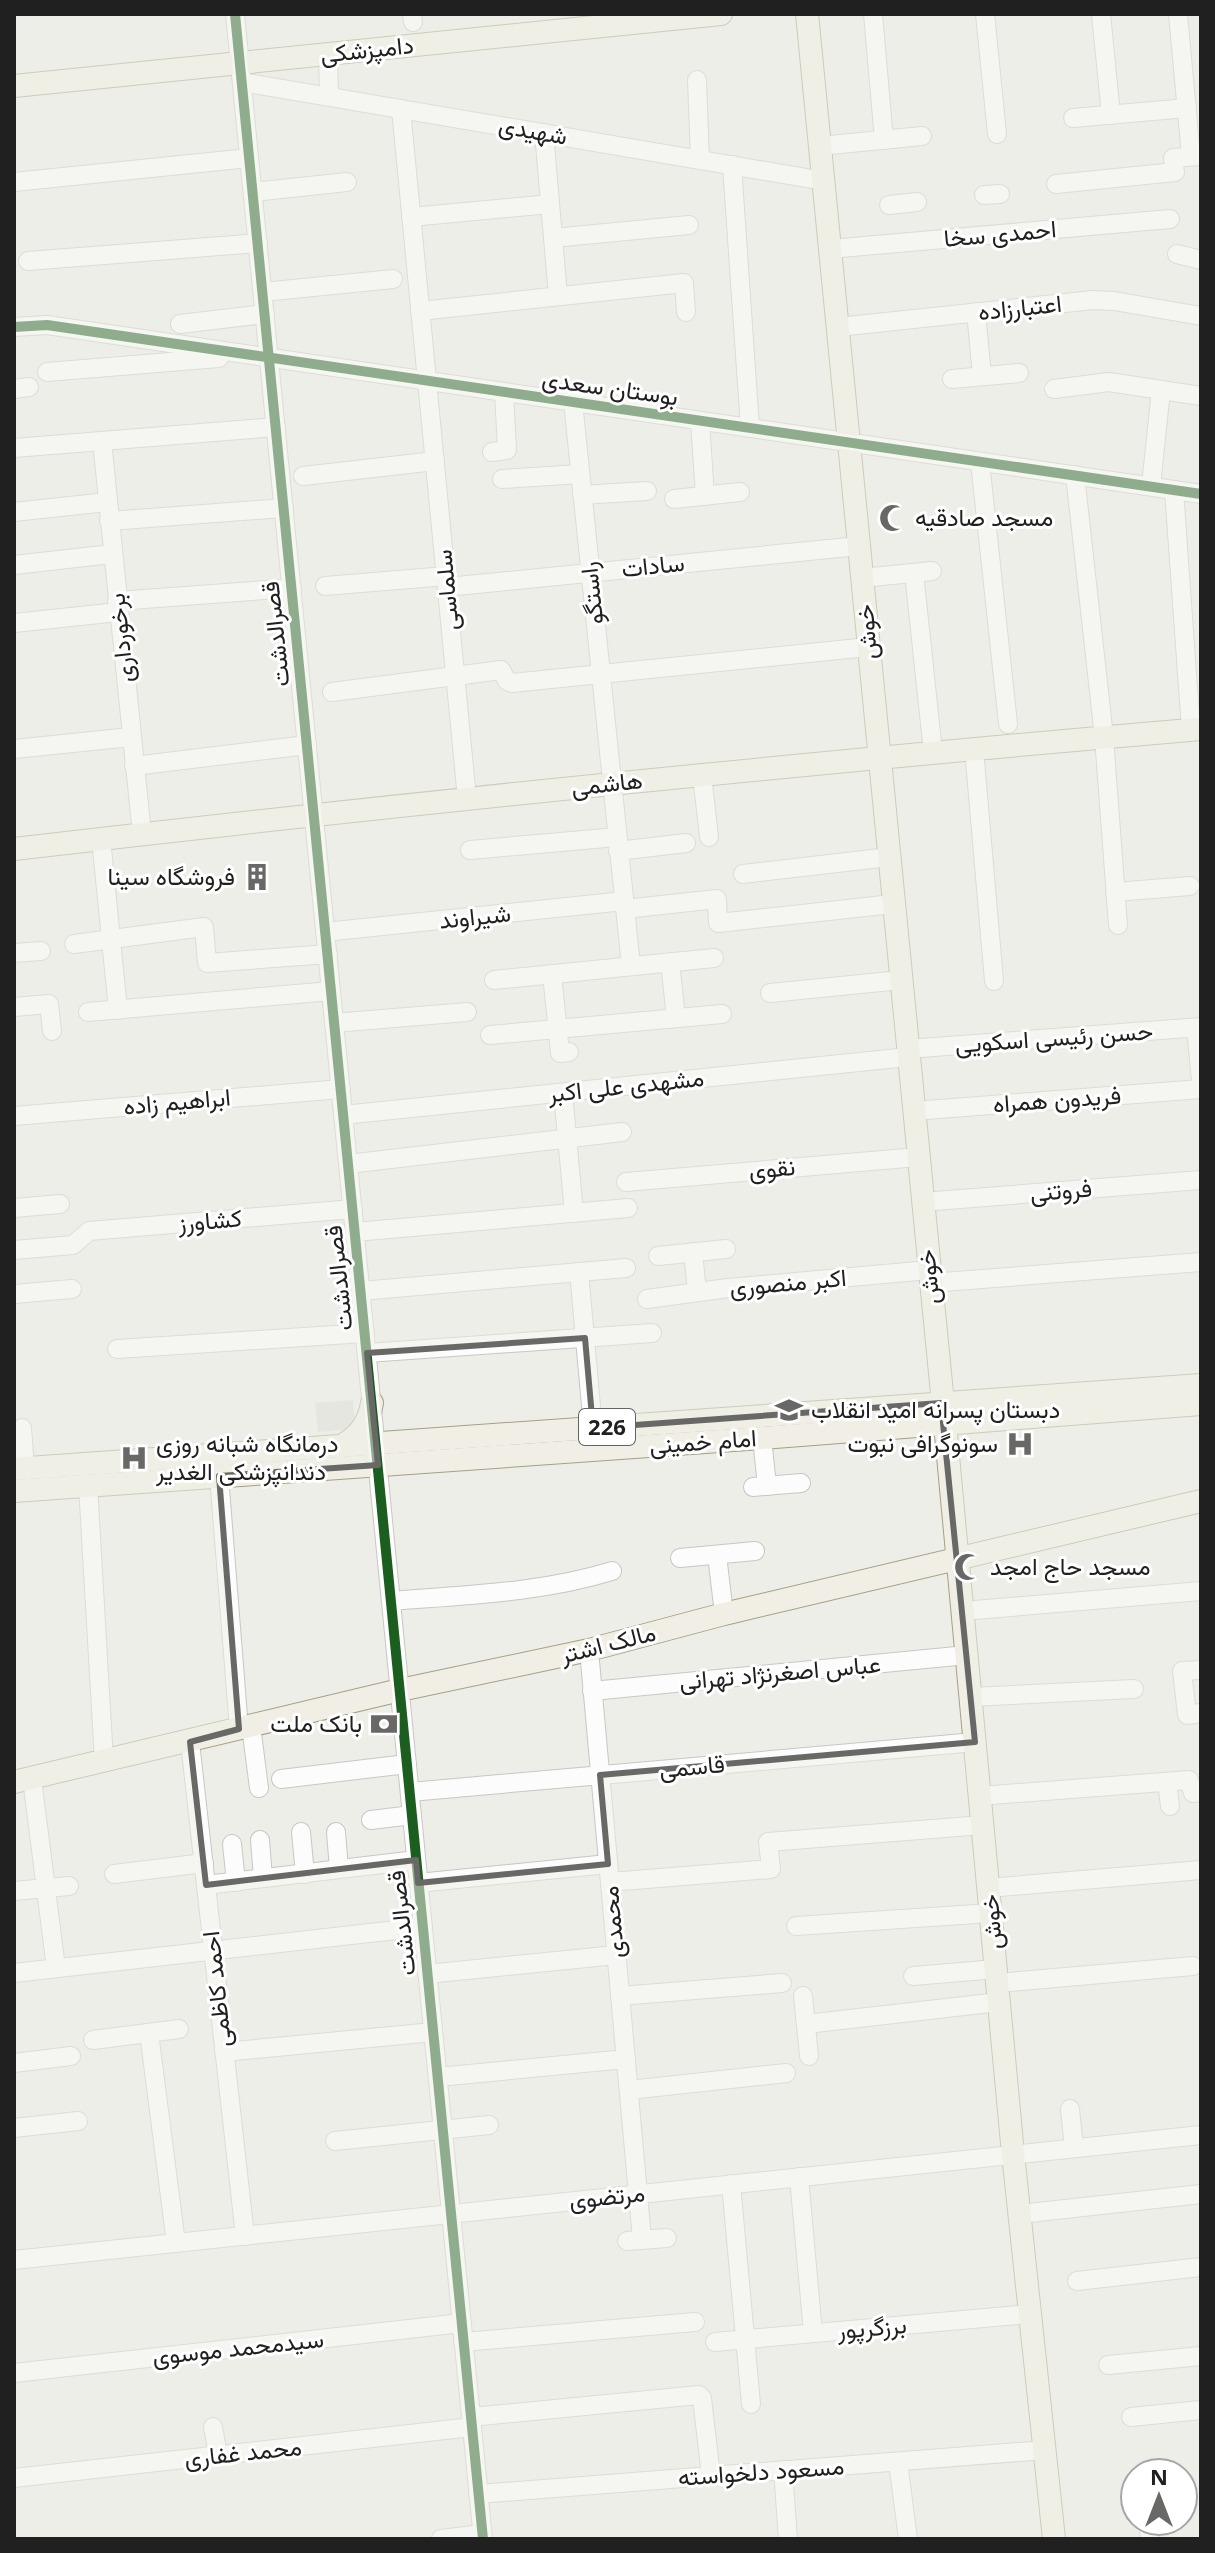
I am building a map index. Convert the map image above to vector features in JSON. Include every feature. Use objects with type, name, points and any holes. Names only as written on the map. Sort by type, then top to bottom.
[{"type":"main road","name":"دامپزشکی","points":[[14,86],[241,73],[328,54],[619,19],[721,14]]},
{"type":"main road","name":"خوش","points":[[807,14],[1013,2154],[1054,2539]]},
{"type":"main road","name":"هاشمی","points":[[14,849],[611,784],[1196,729]]},
{"type":"main road","name":"امام خمینی","points":[[14,1491],[219,1476],[593,1428],[943,1413],[1196,1395]]},
{"type":"main road","points":[[341,1446],[360,1432],[368,1419],[372,1403]]},
{"type":"main road","name":"امام خمینی","points":[[20,1469],[341,1446],[377,1454],[762,1438],[943,1413]]},
{"type":"main road","name":"مالک اشتر","points":[[23,1780],[400,1690],[589,1650],[724,1614],[1201,1501]]},
{"type":"street","name":"قصرالدشت","points":[[235,14],[265,314],[260,357],[276,427],[482,2537]]},
{"type":"street","points":[[873,14],[884,140]]},
{"type":"street","points":[[985,14],[997,134]]},
{"type":"street","points":[[1101,14],[1111,115]]},
{"type":"street","points":[[1056,184],[1175,172],[1173,158],[1196,156],[1187,108],[1192,74],[1178,14]]},
{"type":"street","points":[[328,54],[329,96]]},
{"type":"street","name":"شهیدی","points":[[241,73],[329,96],[824,181]]},
{"type":"street","points":[[697,80],[700,160]]},
{"type":"street","points":[[1073,118],[1187,108]]},
{"type":"street","name":"سلماسی","points":[[401,109],[467,799]]},
{"type":"street","points":[[544,133],[558,296]]},
{"type":"street","points":[[820,146],[922,136]]},
{"type":"street","points":[[14,182],[249,158]]},
{"type":"street","points":[[732,165],[750,428]]},
{"type":"street","points":[[253,192],[347,182]]},
{"type":"street","points":[[889,205],[917,202]]},
{"type":"street","points":[[411,217],[550,204]]},
{"type":"street","name":"احمدی سخا","points":[[830,249],[1170,219]]},
{"type":"street","points":[[553,238],[689,225]]},
{"type":"street","points":[[28,261],[258,243]]},
{"type":"street","points":[[1177,254],[1201,260]]},
{"type":"street","points":[[263,292],[393,279]]},
{"type":"street","points":[[420,311],[684,283],[686,312]]},
{"type":"street","name":"اعتبارزاده","points":[[838,327],[1104,300],[1201,316]]},
{"type":"street","points":[[976,312],[982,376]]},
{"type":"street","points":[[180,324],[265,314]]},
{"type":"street","name":"بوستان سعدی","points":[[14,327],[47,325],[1201,494]]},
{"type":"street","points":[[47,372],[260,357]]},
{"type":"street","points":[[952,379],[1019,373]]},
{"type":"street","points":[[1054,389],[1109,382],[1201,396]]},
{"type":"street","points":[[1151,486],[1161,390]]},
{"type":"street","points":[[492,452],[507,450],[504,392]]},
{"type":"street","name":"راستگو","points":[[573,402],[631,966]]},
{"type":"street","points":[[700,421],[705,496]]},
{"type":"street","points":[[14,448],[276,427]]},
{"type":"street","name":"برخورداری","points":[[102,441],[142,834]]},
{"type":"street","points":[[303,476],[435,461]]},
{"type":"street","points":[[980,462],[1008,724]]},
{"type":"street","points":[[502,479],[580,474]]},
{"type":"street","points":[[1075,475],[1104,737],[1118,925]]},
{"type":"street","points":[[1174,490],[1196,729]]},
{"type":"street","points":[[582,495],[647,491]]},
{"type":"street","points":[[674,499],[740,492]]},
{"type":"street","points":[[14,512],[107,502]]},
{"type":"street","points":[[109,521],[284,508]]},
{"type":"street","name":"سادات","points":[[325,586],[590,573],[859,546]]},
{"type":"street","points":[[14,565],[112,554]]},
{"type":"street","points":[[862,578],[923,572],[933,752]]},
{"type":"street","points":[[14,623],[117,606],[292,588]]},
{"type":"street","points":[[332,692],[501,670],[507,681],[512,683],[868,647]]},
{"type":"street","points":[[14,749],[131,737]]},
{"type":"street","points":[[134,766],[307,745]]},
{"type":"street","points":[[974,749],[994,981]]},
{"type":"street","points":[[702,775],[709,837]]},
{"type":"street","points":[[101,839],[118,1010]]},
{"type":"street","points":[[470,850],[686,843]]},
{"type":"street","points":[[743,874],[889,857]]},
{"type":"street","points":[[1115,892],[1181,887]]},
{"type":"street","name":"شیراوند","points":[[325,932],[717,899],[718,923],[893,904]]},
{"type":"street","points":[[74,944],[204,927],[207,963],[328,954]]},
{"type":"street","points":[[14,953],[41,951]]},
{"type":"street","points":[[494,980],[714,958]]},
{"type":"street","points":[[670,962],[676,1018]]},
{"type":"street","points":[[552,974],[560,1053],[569,1052]]},
{"type":"street","points":[[770,993],[901,980]]},
{"type":"street","points":[[88,1012],[331,991]]},
{"type":"street","points":[[14,1007],[49,1004],[52,1031]]},
{"type":"street","points":[[334,1023],[467,1012]]},
{"type":"street","points":[[490,1035],[722,1014]]},
{"type":"street","points":[[1198,1028],[1201,1081]]},
{"type":"street","name":"حسن رئیسی اسکویی","points":[[908,1053],[1198,1028]]},
{"type":"street","name":"مشهدی علی اکبر","points":[[343,1115],[908,1053]]},
{"type":"street","name":"ابراهیم زاده","points":[[14,1116],[341,1089]]},
{"type":"street","name":"فریدون همراه","points":[[913,1111],[1201,1089]]},
{"type":"street","points":[[563,1093],[574,1213]]},
{"type":"street","points":[[348,1164],[622,1132]]},
{"type":"street","name":"نقوی","points":[[626,1182],[918,1157]]},
{"type":"street","name":"فروتنی","points":[[922,1202],[1201,1180]]},
{"type":"street","points":[[14,1208],[60,1204]]},
{"type":"street","points":[[355,1232],[628,1208]]},
{"type":"street","name":"کشاورز","points":[[14,1250],[73,1245],[89,1231],[353,1209]]},
{"type":"street","points":[[658,1256],[726,1249]]},
{"type":"street","points":[[693,1252],[697,1292]]},
{"type":"street","name":"اکبر منصوری","points":[[647,1299],[697,1292],[929,1276],[1201,1262]]},
{"type":"street","points":[[361,1291],[626,1268]]},
{"type":"street","points":[[579,1272],[593,1428]]},
{"type":"street","points":[[14,1294],[72,1289]]},
{"type":"street","points":[[117,1349],[365,1333]]},
{"type":"street","points":[[367,1353],[652,1333]]},
{"type":"street","points":[[20,1469],[22,1428]]},
{"type":"street","points":[[762,1438],[760,1487],[801,1483]]},
{"type":"street","points":[[219,1476],[230,1501],[245,1728],[259,1788]]},
{"type":"street","points":[[88,1485],[104,1761]]},
{"type":"street","points":[[680,1558],[755,1551]]},
{"type":"street","points":[[717,1555],[724,1614]]},
{"type":"street","points":[[391,1601],[542,1589],[612,1571]]},
{"type":"street","points":[[963,1611],[1201,1591]]},
{"type":"street","name":"محمدی","points":[[589,1650],[638,2194],[635,2240],[667,2238]]},
{"type":"street","name":"عباس اصغرنژاد تهرانی","points":[[592,1691],[967,1655]]},
{"type":"street","points":[[1201,1670],[1182,1671],[1187,1715],[1201,1713]]},
{"type":"street","points":[[971,1697],[1134,1689]]},
{"type":"street","name":"احمد کاظمی","points":[[190,1742],[245,2236]]},
{"type":"street","name":"قاسمی","points":[[410,1792],[975,1742]]},
{"type":"street","points":[[281,1779],[407,1764]]},
{"type":"street","points":[[23,1780],[46,1888],[56,1968]]},
{"type":"street","points":[[980,1796],[1189,1780],[1193,1793],[1201,1792]]},
{"type":"street","points":[[1167,1782],[1170,1806]]},
{"type":"street","points":[[371,1820],[412,1815]]},
{"type":"street","points":[[418,1883],[609,1873],[771,1869],[768,1842],[983,1825]]},
{"type":"street","points":[[301,1832],[305,1874]]},
{"type":"street","points":[[336,1832],[339,1869]]},
{"type":"street","points":[[260,1840],[263,1878]]},
{"type":"street","points":[[232,1844],[236,1882]]},
{"type":"street","points":[[206,1885],[416,1860]]},
{"type":"street","points":[[114,1874],[204,1863]]},
{"type":"street","points":[[988,1888],[1201,1870]]},
{"type":"street","points":[[14,1891],[69,1886]]},
{"type":"street","points":[[796,1926],[991,1913]]},
{"type":"street","points":[[14,1973],[423,1927]]},
{"type":"street","points":[[427,1974],[616,1955]]},
{"type":"street","points":[[806,2024],[998,1985],[1193,1966]]},
{"type":"street","points":[[913,1976],[998,1985]]},
{"type":"street","points":[[620,1996],[782,1983]]},
{"type":"street","points":[[803,1996],[809,2056]]},
{"type":"street","points":[[93,2040],[179,2029]]},
{"type":"street","points":[[224,2052],[433,2032]]},
{"type":"street","points":[[149,2033],[176,2243]]},
{"type":"street","points":[[14,2063],[71,2056]]},
{"type":"street","points":[[438,2077],[626,2059]]},
{"type":"street","points":[[629,2090],[786,2073]]},
{"type":"street","points":[[1070,2109],[1074,2148]]},
{"type":"street","points":[[14,2128],[78,2121]]},
{"type":"street","points":[[335,2141],[489,2125]]},
{"type":"street","name":"مرتضوی","points":[[14,2260],[1013,2154],[1200,2140]]},
{"type":"street","points":[[799,2177],[813,2333]]},
{"type":"street","points":[[731,2184],[751,2404]]},
{"type":"street","points":[[1020,2214],[1201,2194]]},
{"type":"street","points":[[1077,2281],[1201,2267]]},
{"type":"street","name":"برزگرپور","points":[[715,2342],[1030,2314]]},
{"type":"street","name":"سیدمحمد موسوی","points":[[14,2373],[462,2332],[695,2322]]},
{"type":"street","points":[[1108,2365],[1201,2356]]},
{"type":"street","name":"محمد غفاری","points":[[14,2478],[701,2397],[711,2476]]},
{"type":"street","points":[[1131,2417],[1201,2410]]},
{"type":"street","points":[[213,2427],[218,2455]]},
{"type":"street","name":"مسعود دلخواسته","points":[[478,2494],[1045,2450]]},
{"type":"street","points":[[898,2462],[908,2539]]},
{"type":"street","points":[[783,2470],[788,2539]]},
{"type":"street","points":[[441,2539],[482,2537]]},
{"type":"highlighted area","points":[[585,1338],[593,1428],[941,1403],[975,1742],[600,1775],[608,1864],[418,1883],[416,1860],[206,1885],[190,1742],[239,1729],[219,1476],[378,1465],[367,1353]]},
{"type":"shaded area","points":[[353,1400],[355,1429],[318,1432],[315,1403]]},
{"type":"cycle path","points":[[235,14],[483,2539]]},
{"type":"cycle path","points":[[14,327],[47,325],[1201,494]]},
{"type":"place","name":"مسجد صادقیه","points":[[893,518]]},
{"type":"place","name":"فروشگاه سینا","points":[[257,877]]},
{"type":"place","name":"دبستان پسرانه امید انقلاب","points":[[789,1410]]},
{"type":"place","name":"سونوگرافی نبوت","points":[[1020,1444]]},
{"type":"place","name":"درمانگاه شبانه روزی دندانپزشکی الغدیر","points":[[134,1458]]},
{"type":"place","name":"مسجد حاج امجد","points":[[968,1567]]},
{"type":"place","name":"بانک ملت","points":[[384,1724]]}]
